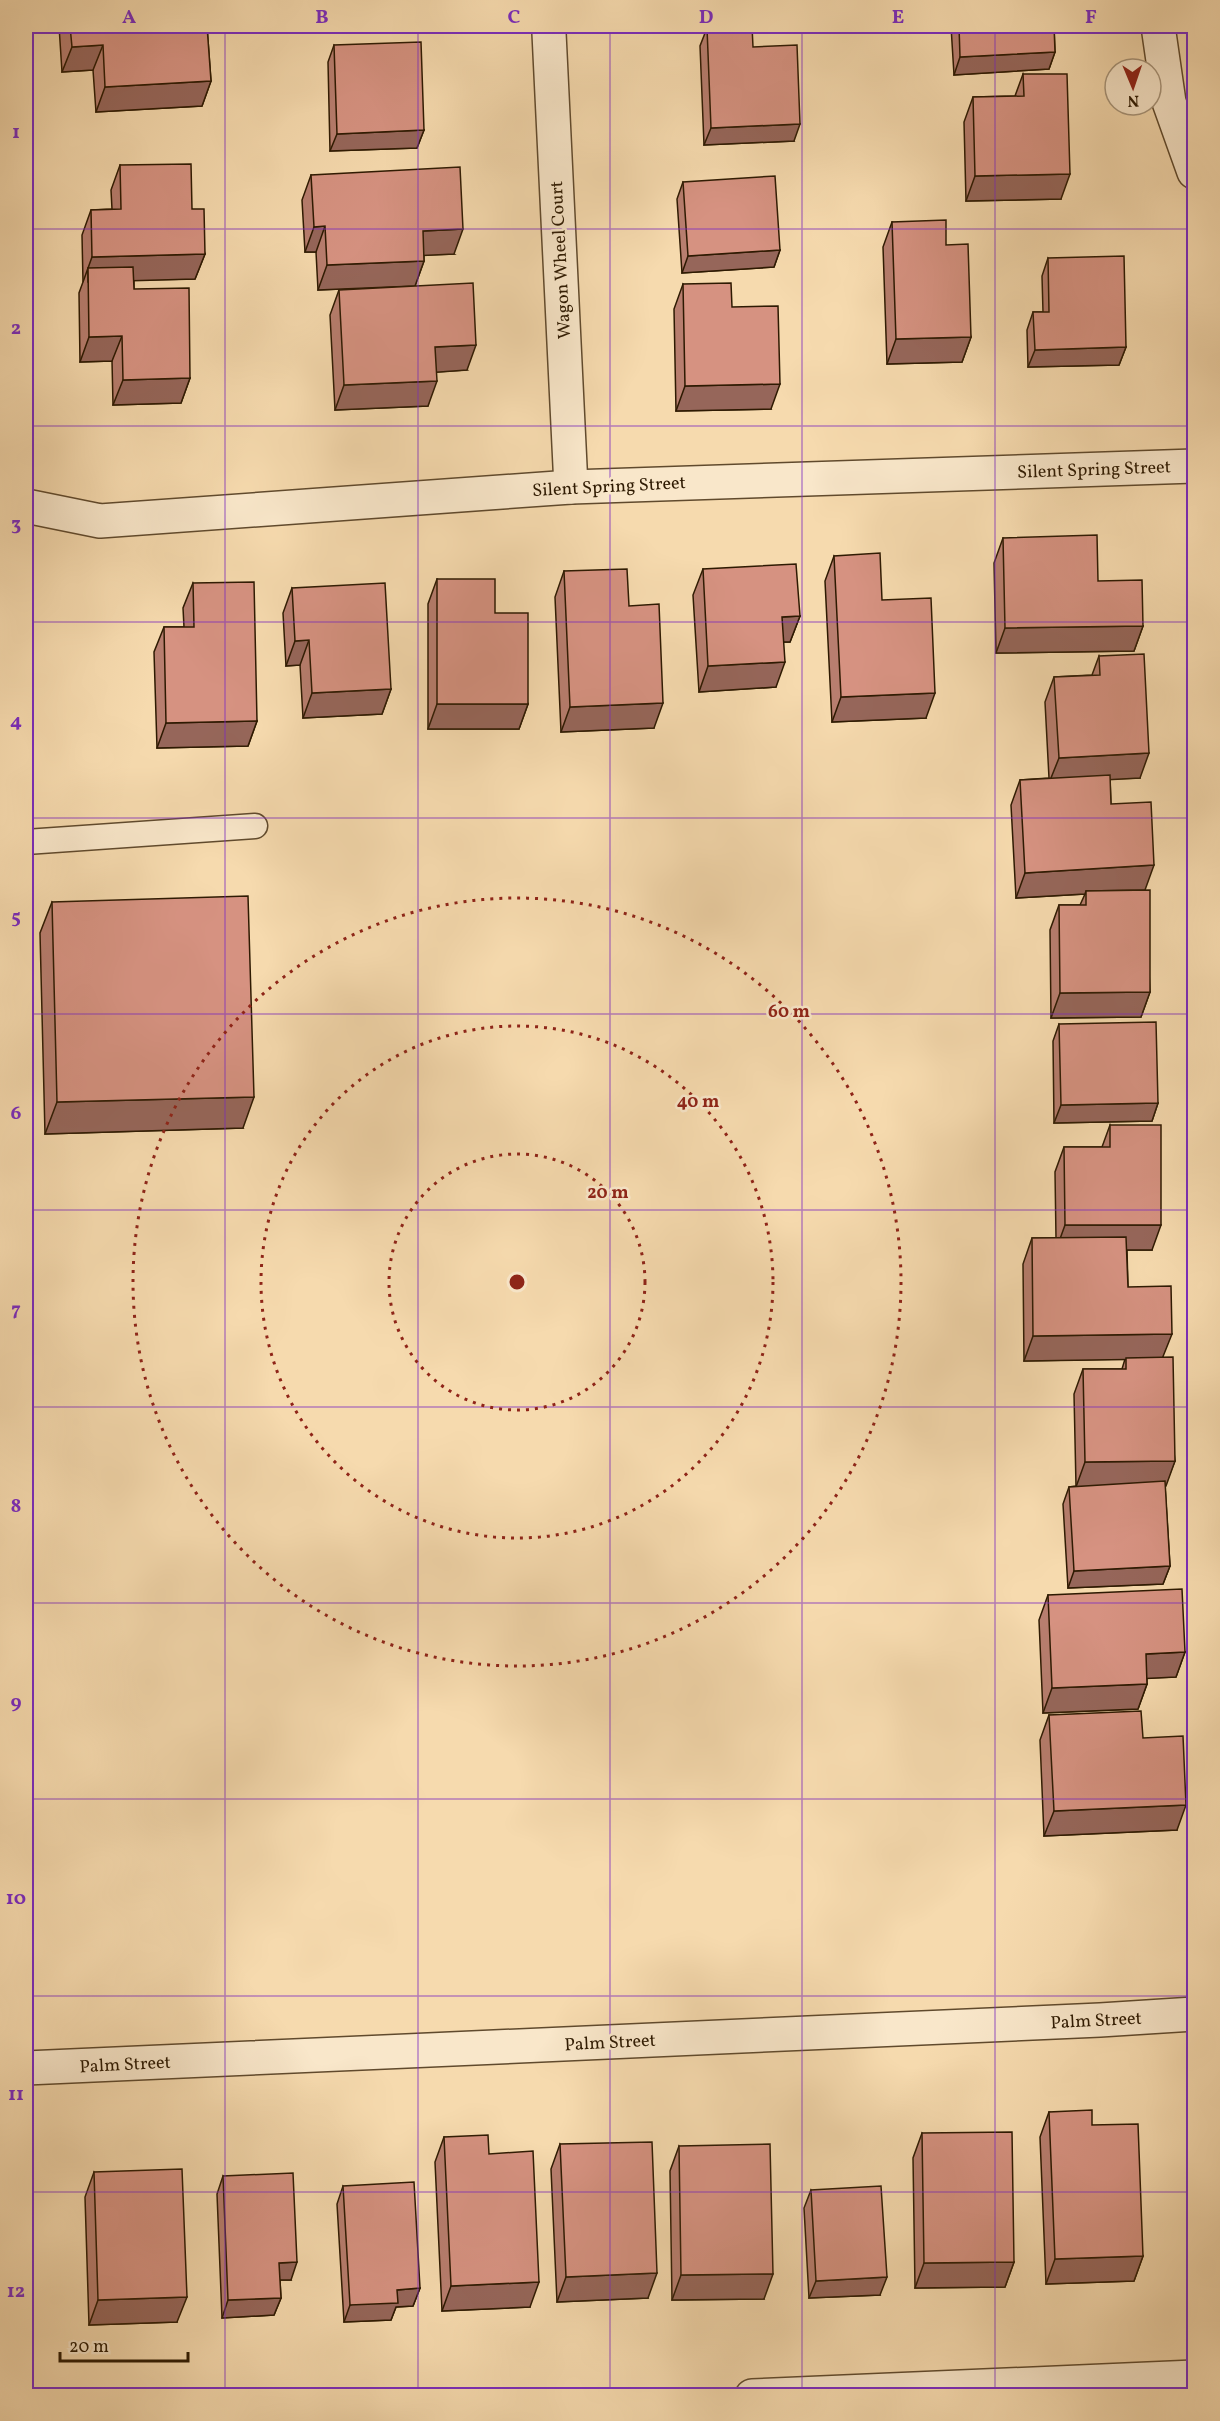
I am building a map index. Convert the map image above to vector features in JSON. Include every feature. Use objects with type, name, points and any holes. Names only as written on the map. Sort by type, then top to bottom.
[{"type":"street","points":[[1158,26],[1169,102],[1194,172]]},
{"type":"street","name":"Wagon Wheel Court","points":[[549,33],[571,487]]},
{"type":"street","name":"Silent Spring Street","points":[[26,506],[100,521],[571,487],[1194,466]]},
{"type":"street","name":"Palm Street","points":[[26,2068],[1088,2021],[1194,2014]]},
{"type":"street","points":[[752,2396],[1194,2377]]},
{"type":"lane","points":[[26,842],[255,826]]},
{"type":"building","points":[[70,26],[207,26],[211,81],[105,87],[103,45],[72,47]]},
{"type":"building","points":[[752,26],[753,47],[797,45],[800,124],[711,128],[707,28]]},
{"type":"building","points":[[959,26],[1054,26],[1055,52],[960,57]]},
{"type":"building","points":[[421,42],[424,130],[337,134],[334,45]]},
{"type":"building","points":[[1023,74],[1067,74],[1070,174],[975,176],[973,97],[1024,96]]},
{"type":"building","points":[[191,164],[192,209],[204,209],[205,254],[92,257],[91,210],[121,209],[120,165]]},
{"type":"building","points":[[460,167],[463,229],[423,231],[424,261],[327,265],[325,226],[314,227],[311,175]]},
{"type":"building","points":[[775,176],[780,250],[688,256],[683,182]]},
{"type":"building","points":[[946,220],[946,245],[968,244],[971,337],[896,339],[892,222]]},
{"type":"building","points":[[1124,256],[1126,347],[1035,350],[1033,312],[1049,312],[1048,258]]},
{"type":"building","points":[[133,267],[134,289],[189,288],[190,378],[123,380],[122,336],[89,337],[88,268]]},
{"type":"building","points":[[473,283],[476,345],[435,347],[437,381],[344,385],[339,290]]},
{"type":"building","points":[[731,283],[732,307],[778,306],[780,384],[685,386],[683,284]]},
{"type":"building","points":[[1097,535],[1098,581],[1142,580],[1143,626],[1005,628],[1003,538]]},
{"type":"building","points":[[880,553],[882,600],[931,598],[935,693],[841,697],[834,556]]},
{"type":"building","points":[[796,564],[800,616],[782,617],[785,662],[708,666],[703,569]]},
{"type":"building","points":[[627,569],[629,606],[659,604],[663,703],[570,707],[564,571]]},
{"type":"building","points":[[437,579],[495,579],[495,613],[528,613],[528,704],[437,704]]},
{"type":"building","points":[[254,582],[257,721],[166,723],[164,627],[194,627],[193,583]]},
{"type":"building","points":[[385,583],[391,689],[312,693],[309,640],[295,641],[292,588]]},
{"type":"building","points":[[1144,654],[1149,753],[1059,758],[1054,677],[1100,675],[1099,656]]},
{"type":"building","points":[[1110,775],[1111,804],[1151,802],[1154,865],[1025,873],[1020,780]]},
{"type":"building","points":[[1150,890],[1150,992],[1060,993],[1059,905],[1086,905],[1086,891]]},
{"type":"building","points":[[248,896],[254,1097],[57,1102],[52,902]]},
{"type":"building","points":[[1156,1022],[1158,1103],[1061,1105],[1059,1024]]},
{"type":"building","points":[[1110,1125],[1161,1125],[1161,1225],[1065,1225],[1064,1147],[1110,1147]]},
{"type":"building","points":[[1126,1237],[1128,1287],[1171,1286],[1172,1334],[1033,1336],[1032,1238]]},
{"type":"building","points":[[1173,1357],[1175,1461],[1085,1462],[1083,1369],[1126,1369],[1126,1358]]},
{"type":"building","points":[[1165,1481],[1170,1566],[1074,1571],[1069,1487]]},
{"type":"building","points":[[1182,1589],[1185,1652],[1146,1654],[1147,1684],[1052,1688],[1048,1595]]},
{"type":"building","points":[[1141,1711],[1143,1738],[1183,1736],[1186,1805],[1054,1811],[1049,1715]]},
{"type":"building","points":[[1092,2110],[1092,2125],[1138,2124],[1143,2256],[1055,2259],[1049,2112]]},
{"type":"building","points":[[1012,2132],[1014,2262],[924,2263],[922,2133]]},
{"type":"building","points":[[488,2135],[489,2154],[533,2151],[539,2282],[451,2286],[444,2137]]},
{"type":"building","points":[[652,2142],[657,2273],[566,2277],[560,2144]]},
{"type":"building","points":[[770,2144],[773,2274],[681,2275],[679,2146]]},
{"type":"building","points":[[182,2169],[187,2297],[98,2300],[94,2172]]},
{"type":"building","points":[[293,2173],[297,2262],[279,2263],[281,2298],[228,2300],[223,2176]]},
{"type":"building","points":[[414,2182],[420,2288],[397,2290],[398,2303],[350,2305],[343,2186]]},
{"type":"building","points":[[881,2186],[887,2277],[816,2281],[811,2190]]}]
